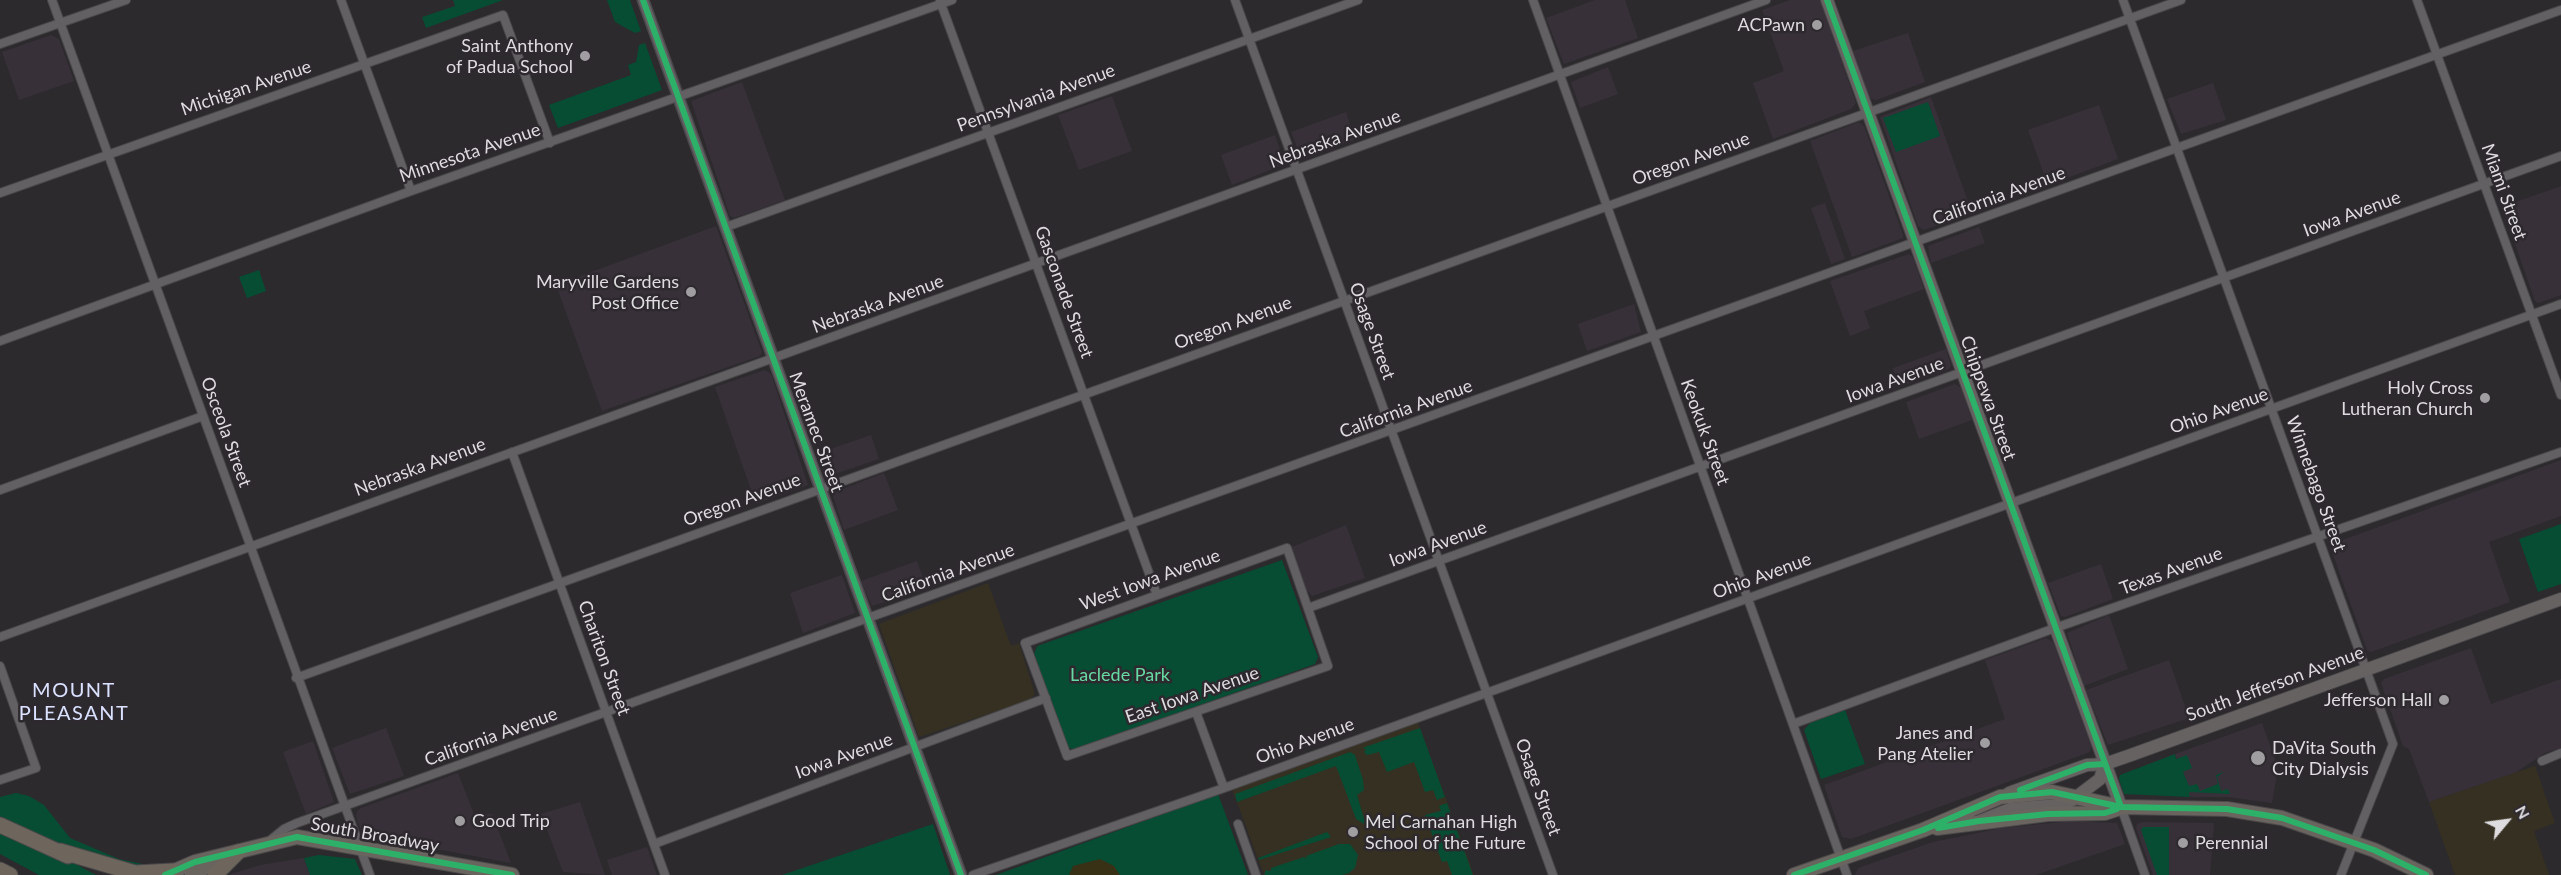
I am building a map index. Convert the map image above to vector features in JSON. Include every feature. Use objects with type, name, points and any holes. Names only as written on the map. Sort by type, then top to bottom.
[{"type":"highway","points":[[0,825],[60,851],[106,875]]},
{"type":"highway","points":[[60,851],[135,873],[169,873]]},
{"type":"highway","points":[[215,875],[238,852]]},
{"type":"highway","points":[[0,870],[10,875]]},
{"type":"main road","name":"Chippewa Street","points":[[1827,0],[2121,807]]},
{"type":"main road","name":"South Jefferson Avenue","points":[[2000,797],[2087,765],[2105,764],[2561,598]]},
{"type":"main road","points":[[1979,821],[2010,809],[2058,805],[2078,797],[2100,779],[2105,764]]},
{"type":"main road","points":[[1794,875],[1923,830],[2000,797],[2052,792],[2121,807],[2227,809],[2258,813],[2300,823],[2354,842],[2426,875]]},
{"type":"main road","points":[[1923,830],[1979,821],[2048,814],[2105,813],[2121,807]]},
{"type":"main road","name":"South Broadway","points":[[169,873],[195,862],[220,858],[297,837],[359,846],[512,875]]},
{"type":"main road","name":"South Broadway","points":[[192,875],[220,858]]},
{"type":"street","name":"Osceola Street","points":[[52,0],[296,678],[370,875]]},
{"type":"street","points":[[0,44],[126,0]]},
{"type":"street","points":[[341,0],[411,191]]},
{"type":"street","name":"Meramec Street","points":[[643,0],[961,875]]},
{"type":"street","name":"Minnesota Avenue","points":[[0,340],[411,191],[952,0]]},
{"type":"street","name":"Osage Street","points":[[1235,0],[1553,875]]},
{"type":"street","name":"Pennsylvania Avenue","points":[[726,227],[1358,0]]},
{"type":"street","name":"Keokuk Street","points":[[1533,0],[1847,875]]},
{"type":"street","name":"Nebraska Avenue","points":[[0,637],[1766,0]]},
{"type":"street","name":"Winnebago Street","points":[[2123,0],[2393,744],[2342,875]]},
{"type":"street","name":"Oregon Avenue","points":[[296,678],[2181,0]]},
{"type":"street","name":"Miami Street","points":[[2417,0],[2561,395]]},
{"type":"street","name":"Gasconade Street","points":[[941,2],[1157,595]]},
{"type":"street","name":"California Avenue","points":[[265,845],[284,829],[345,806],[2177,150],[2437,52],[2561,10]]},
{"type":"street","name":"Michigan Avenue","points":[[0,193],[503,15],[550,143]]},
{"type":"street","name":"Iowa Avenue","points":[[1308,608],[2561,156]]},
{"type":"street","name":"Ohio Avenue","points":[[973,875],[1224,788],[2561,304]]},
{"type":"street","points":[[0,490],[203,416]]},
{"type":"street","name":"Chariton Street","points":[[512,452],[665,875]]},
{"type":"street","name":"Texas Avenue","points":[[1793,724],[2055,628],[2561,452]]},
{"type":"street","name":"West Iowa Avenue","points":[[1046,698],[1025,643],[1287,548],[1308,608]]},
{"type":"street","name":"East Iowa Avenue","points":[[1046,698],[1067,756],[1196,712],[1328,666],[1308,608]]},
{"type":"street","points":[[0,666],[36,768],[0,780]]},
{"type":"street","name":"Iowa Avenue","points":[[654,844],[1046,698]]},
{"type":"street","points":[[1196,712],[1224,788]]},
{"type":"street","points":[[2542,761],[2561,753]]},
{"type":"street","name":"Chippewa Street","points":[[2121,807],[2145,875]]},
{"type":"street","points":[[1238,824],[1256,875]]},
{"type":"shaded area","points":[[1595,0],[1625,0],[1638,38],[1564,64],[1546,18]]},
{"type":"shaded area","points":[[1790,0],[1820,0],[1856,103],[1851,109],[1773,139],[1753,83],[1784,71],[1762,10]]},
{"type":"shaded area","points":[[1908,33],[1925,82],[1876,100],[1870,98],[1853,51]]},
{"type":"shaded area","points":[[51,35],[59,39],[74,81],[19,100],[2,52]]},
{"type":"shaded area","points":[[1608,67],[1618,94],[1580,108],[1571,82]]},
{"type":"shaded area","points":[[742,82],[785,200],[734,218],[730,216],[691,101]]},
{"type":"shaded area","points":[[2213,83],[2226,120],[2181,134],[2167,99]]},
{"type":"shaded area","points":[[1112,96],[1132,151],[1079,170],[1058,115]]},
{"type":"shaded area","points":[[1931,97],[1972,213],[1924,230],[1918,226],[1880,117]]},
{"type":"shaded area","points":[[2099,105],[2118,159],[2048,185],[2028,130]]},
{"type":"shaded area","points":[[1346,112],[1355,140],[1301,157],[1291,132]]},
{"type":"shaded area","points":[[1859,122],[1864,126],[1903,238],[1852,257],[1810,141]]},
{"type":"shaded area","points":[[1275,135],[1285,164],[1232,185],[1221,155]]},
{"type":"shaded area","points":[[2561,186],[2561,295],[2538,303],[2535,301],[2502,207]]},
{"type":"shaded area","points":[[1825,203],[1845,259],[1831,264],[1811,208]]},
{"type":"shaded area","points":[[716,226],[762,352],[760,356],[602,411],[556,285]]},
{"type":"shaded area","points":[[1979,227],[1985,243],[1931,263],[1928,246]]},
{"type":"shaded area","points":[[1909,254],[1913,258],[1924,289],[1864,311],[1870,328],[1850,336],[1830,281]]},
{"type":"shaded area","points":[[1634,304],[1641,332],[1587,351],[1578,324]]},
{"type":"shaded area","points":[[1946,349],[1951,365],[1949,369],[1899,387],[1893,368]]},
{"type":"shaded area","points":[[765,370],[771,374],[808,485],[756,504],[715,387]]},
{"type":"shaded area","points":[[1955,384],[1961,388],[1972,420],[1919,439],[1906,402]]},
{"type":"shaded area","points":[[871,435],[879,459],[826,477],[816,454]]},
{"type":"shaded area","points":[[2561,460],[2561,516],[2489,542],[2510,602],[2371,652],[2367,650],[2331,549],[2332,544]]},
{"type":"shaded area","points":[[884,473],[898,510],[844,530],[832,493]]},
{"type":"shaded area","points":[[1346,525],[1365,578],[1312,596],[1306,589],[1292,547]]},
{"type":"shaded area","points":[[917,561],[927,589],[872,606],[861,581]]},
{"type":"shaded area","points":[[2101,564],[2113,599],[2065,617],[2061,616],[2048,583]]},
{"type":"shaded area","points":[[842,575],[855,613],[803,633],[790,593]]},
{"type":"shaded area","points":[[988,583],[1011,646],[1019,643],[1035,694],[1030,700],[919,737],[879,624]]},
{"type":"shaded area","points":[[2109,615],[2128,669],[2084,686],[2067,633]]},
{"type":"shaded area","points":[[2046,638],[2053,642],[2091,746],[2090,752],[1851,839],[1842,837],[1824,785],[2005,719],[1985,660]]},
{"type":"shaded area","points":[[2471,648],[2491,704],[2561,679],[2561,748],[2545,753],[2515,773],[2429,802],[2409,749],[2403,746],[2381,683],[2384,679]]},
{"type":"shaded area","points":[[2169,660],[2189,718],[2108,745],[2086,690]]},
{"type":"shaded area","name":"Mel Carnahan High School of the Future","points":[[1418,723],[1474,875],[1264,875],[1232,789]]},
{"type":"shaded area","points":[[2262,723],[2278,768],[2272,803],[2228,797],[2190,797],[2175,754]]},
{"type":"shaded area","points":[[386,728],[404,776],[350,794],[332,748]]},
{"type":"shaded area","points":[[313,741],[334,802],[306,814],[283,752]]},
{"type":"shaded area","points":[[2535,766],[2555,823],[2534,831],[2549,875],[2455,875],[2429,802]]},
{"type":"shaded area","points":[[458,773],[474,814],[492,814],[511,863],[367,836],[361,831],[356,816],[357,811],[361,808]]},
{"type":"shaded area","points":[[580,802],[605,875],[563,872],[541,814]]},
{"type":"shaded area","points":[[2071,821],[2117,823],[2125,844],[2036,875],[1855,875],[1858,868],[1933,842],[2002,828]]},
{"type":"shaded area","points":[[2143,822],[2214,823],[2210,875],[2153,875],[2136,828],[2137,824]]},
{"type":"shaded area","points":[[647,847],[657,875],[612,875],[607,860]]},
{"type":"shaded area","points":[[304,858],[310,875],[228,875],[260,865]]},
{"type":"green space","points":[[453,0],[503,0],[426,28],[422,17],[455,6]]},
{"type":"green space","points":[[607,0],[630,0],[641,31],[635,33],[615,22]]},
{"type":"green space","points":[[645,43],[662,90],[558,128],[549,105],[631,75],[628,65],[636,62],[639,45]]},
{"type":"green space","points":[[1928,102],[1940,136],[1896,152],[1883,118]]},
{"type":"green space","points":[[259,270],[266,291],[247,298],[239,277]]},
{"type":"green space","points":[[2561,524],[2561,584],[2538,592],[2519,539]]},
{"type":"green space","name":"Laclede Park","points":[[1282,560],[1318,657],[1315,664],[1075,750],[1067,747],[1034,654],[1037,646]]},
{"type":"green space","points":[[1845,710],[1865,764],[1821,779],[1804,730],[1810,723]]},
{"type":"green space","points":[[1420,728],[1445,797],[1437,800],[1433,790],[1425,792],[1414,762],[1387,772],[1379,752],[1367,755],[1364,752],[1366,749],[1362,748]]},
{"type":"green space","points":[[1350,752],[1355,755],[1363,780],[1364,790],[1357,795],[1366,825],[1356,819],[1336,766],[1237,802],[1235,794]]},
{"type":"green space","points":[[2175,754],[2176,759],[2187,755],[2192,768],[2183,772],[2189,786],[2197,784],[2200,791],[2218,784],[2216,775],[2224,772],[2217,777],[2221,791],[2228,789],[2230,794],[2189,792],[2190,797],[2124,794],[2119,779],[2120,775]]},
{"type":"green space","points":[[16,793],[29,796],[44,805],[70,838],[119,859],[147,865],[137,866],[72,848],[0,820],[0,797]]},
{"type":"green space","points":[[1218,794],[1248,875],[996,875]]},
{"type":"green space","points":[[1447,803],[1473,875],[1452,875],[1447,861],[1442,862],[1425,815],[1441,811],[1439,806]]},
{"type":"green space","points":[[933,824],[950,875],[782,875]]},
{"type":"green space","points":[[2143,827],[2169,827],[2169,875],[2157,875],[2141,830]]},
{"type":"green space","points":[[0,829],[55,853],[96,875],[39,875],[0,854]]},
{"type":"green space","points":[[1327,832],[1331,837],[1259,860],[1258,858]]},
{"type":"green space","points":[[1339,844],[1350,844],[1358,855],[1355,868],[1349,873],[1342,875],[1264,875],[1266,870],[1271,871],[1271,868],[1304,857],[1307,859],[1306,856]]},
{"type":"green space","points":[[319,855],[355,859],[362,875],[310,875],[304,858]]},
{"type":"sand","points":[[1100,859],[1114,866],[1120,875],[1069,875],[1073,866]]},
{"type":"cycle path","points":[[643,0],[961,875]]},
{"type":"cycle path","points":[[1827,0],[2121,807]]},
{"type":"cycle path","points":[[2020,790],[2087,765],[2105,764]]},
{"type":"cycle path","points":[[1794,875],[1923,830],[2000,797],[2052,792],[2121,807],[2227,809],[2282,818],[2374,850],[2426,875]]},
{"type":"cycle path","points":[[1938,828],[2048,814],[2105,813],[2117,809]]},
{"type":"cycle path","points":[[165,875],[195,862],[297,837],[512,875]]},
{"type":"place","name":"ACPawn","points":[[1817,25]]},
{"type":"place","name":"Saint Anthony of Padua School","points":[[585,56]]},
{"type":"place","name":"Maryville Gardens Post Office","points":[[691,292]]},
{"type":"place","name":"Holy Cross Lutheran Church","points":[[2485,398]]},
{"type":"place","name":"Jefferson Hall","points":[[2444,700]]},
{"type":"place","name":"Janes and Pang Atelier","points":[[1985,743]]},
{"type":"place","name":"DaVita South City Dialysis","points":[[2258,758]]},
{"type":"place","name":"Good Trip","points":[[460,821]]},
{"type":"place","name":"Mel Carnahan High School of the Future","points":[[1353,832]]},
{"type":"place","name":"Perennial","points":[[2183,843]]},
{"type":"district","name":"MOUNT PLEASANT","points":[[74,702]]}]
